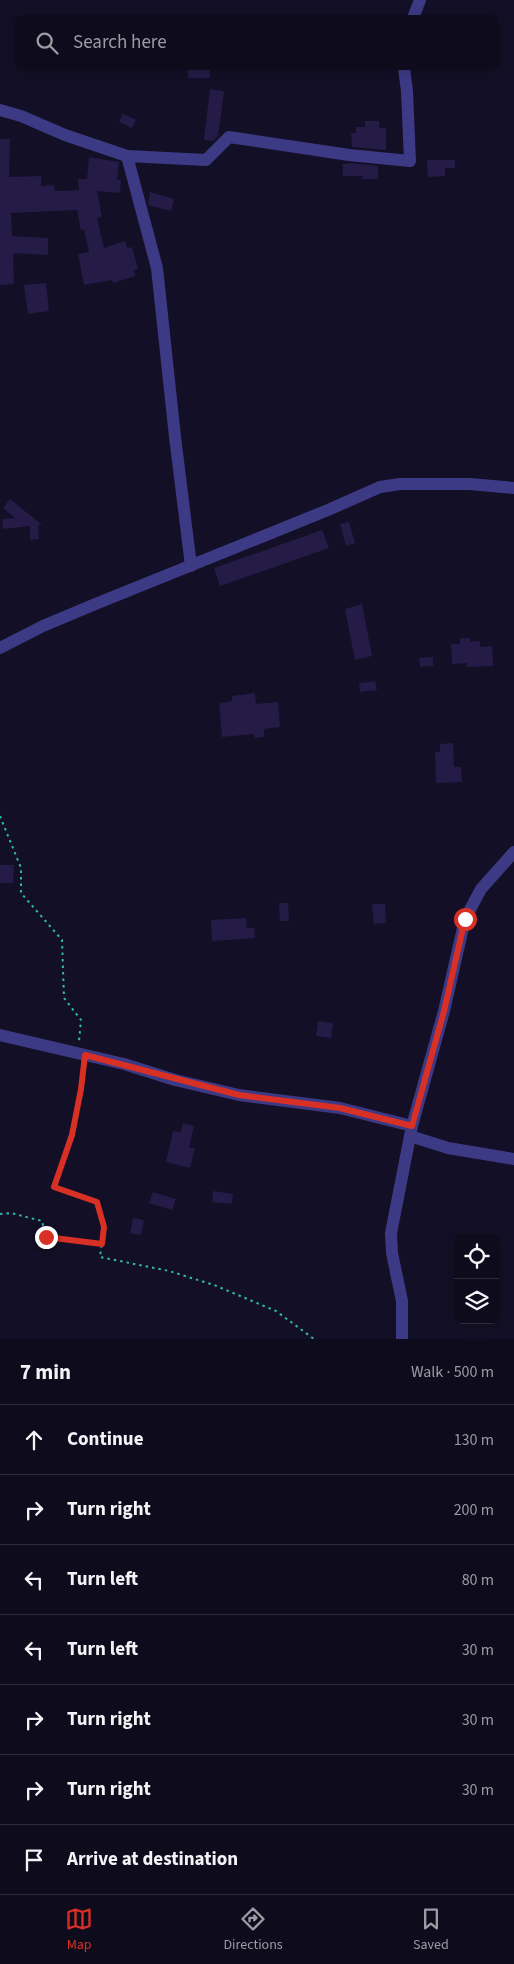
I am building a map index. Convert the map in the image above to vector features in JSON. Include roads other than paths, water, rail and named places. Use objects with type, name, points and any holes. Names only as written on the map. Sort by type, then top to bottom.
[{"type":"street","points":[[414,15],[420,0]]},
{"type":"street","points":[[0,110],[21,116],[127,156],[206,160],[229,137],[349,155],[410,161],[404,70]]},
{"type":"street","points":[[127,156],[157,268],[191,566]]},
{"type":"street","points":[[0,648],[51,623],[380,487],[400,484],[460,484],[514,488]]},
{"type":"street","points":[[402,1339],[402,1301],[392,1254],[391,1233],[411,1131],[444,1011],[465,919],[482,889],[514,852]]},
{"type":"street","points":[[0,1035],[239,1095],[340,1108],[411,1131],[448,1148],[514,1159]]}]
